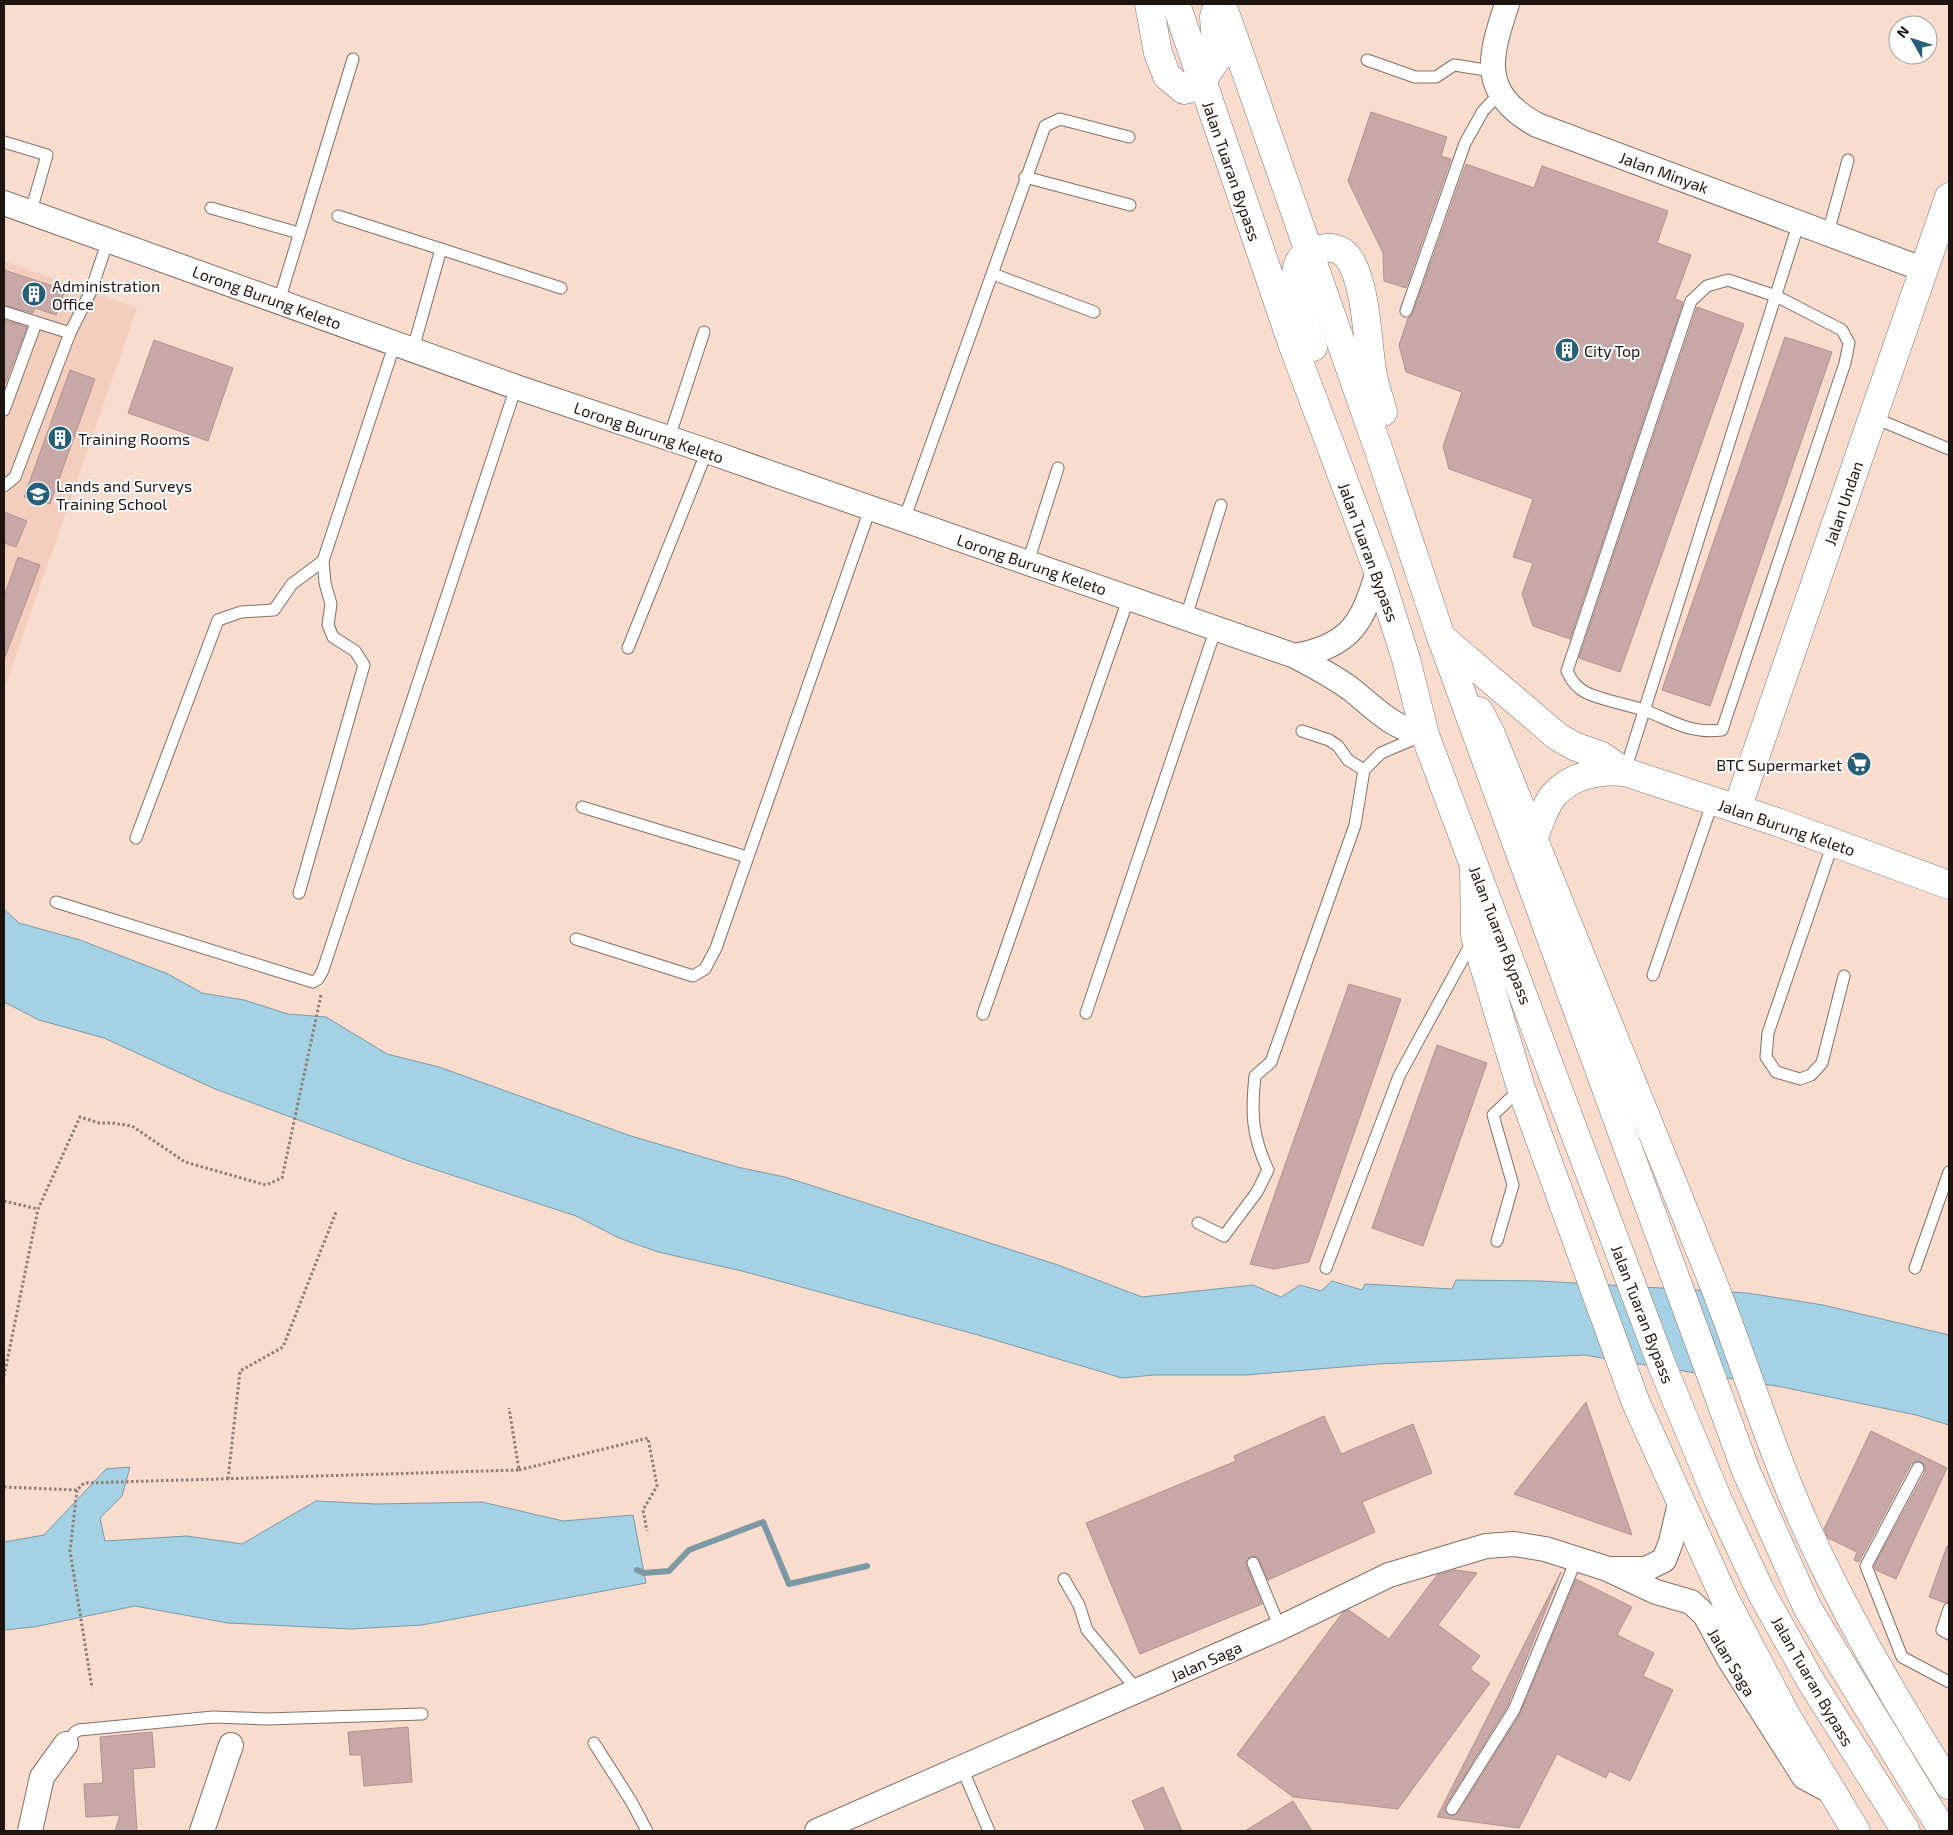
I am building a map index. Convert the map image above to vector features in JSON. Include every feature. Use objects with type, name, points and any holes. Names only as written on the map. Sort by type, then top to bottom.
[{"type":"main road","points":[[1149,4],[1158,53],[1168,76],[1184,90],[1198,86],[1217,59],[1214,17],[1217,4]]},
{"type":"main road","name":"Jalan Tuaran Bypass","points":[[1176,4],[1293,346],[1378,571],[1406,659],[1425,735],[1663,1368],[1718,1500],[1760,1592],[1810,1680],[1906,1831]]},
{"type":"main road","name":"Jalan Tuaran Bypass","points":[[1222,4],[1379,451],[1440,636],[1532,880],[1673,1275],[1746,1471],[1808,1609],[1943,1831]]},
{"type":"main road","name":"Jalan Undan","points":[[1725,805],[1872,417],[1949,197]]},
{"type":"main road","points":[[1378,571],[1376,528],[1299,304],[1297,275],[1299,262],[1308,253],[1328,247],[1340,250],[1348,257],[1355,270],[1360,288],[1373,378],[1385,416],[1379,451]]},
{"type":"main road","points":[[1440,636],[1491,734],[1714,1285],[1756,1407],[1799,1511],[1852,1622],[1893,1696],[1949,1785]]},
{"type":"main road","name":"Jalan Burung Keleto","points":[[1440,636],[1558,737],[1576,747],[1600,755],[1625,772]]},
{"type":"main road","name":"Jalan Burung Keleto","points":[[1533,839],[1552,798],[1564,786],[1582,777],[1604,771],[1625,772],[1725,805],[1949,885]]},
{"type":"main road","points":[[1474,864],[1475,936],[1521,1088],[1636,1403],[1725,1599],[1787,1717],[1856,1831]]},
{"type":"street","points":[[1497,82],[1492,50],[1503,5]]},
{"type":"street","name":"Jalan Minyak","points":[[1497,82],[1508,106],[1537,125],[1925,270]]},
{"type":"street","name":"Lorong Burung Keleto","points":[[4,203],[31,211],[516,387],[707,451],[1295,656],[1352,690],[1384,717],[1405,730],[1425,735]]},
{"type":"street","points":[[1295,656],[1320,652],[1339,642],[1360,618],[1368,603],[1378,571]]},
{"type":"street","name":"Jalan Saga","points":[[1605,1568],[1646,1569],[1664,1560],[1671,1542],[1680,1503]]},
{"type":"street","name":"Jalan Saga","points":[[817,1831],[961,1766],[1003,1751],[1280,1628],[1389,1575],[1486,1546],[1514,1544],[1528,1546],[1605,1568],[1656,1592],[1691,1602],[1705,1615],[1729,1659],[1804,1777],[1832,1792]]},
{"type":"street","points":[[30,1831],[42,1777],[66,1744]]},
{"type":"street","points":[[202,1831],[231,1745]]},
{"type":"lane","points":[[279,301],[353,59]]},
{"type":"lane","points":[[1367,60],[1414,77],[1436,77],[1454,65],[1497,82],[1466,143],[1406,311]]},
{"type":"lane","points":[[904,520],[993,274],[1025,177],[1045,126],[1060,119],[1129,137]]},
{"type":"lane","points":[[4,142],[47,155],[31,211]]},
{"type":"lane","points":[[1828,233],[1848,160]]},
{"type":"lane","points":[[1025,177],[1130,205]]},
{"type":"lane","points":[[211,208],[299,233]]},
{"type":"lane","points":[[338,216],[561,288]]},
{"type":"lane","points":[[1625,772],[1799,222]]},
{"type":"lane","points":[[4,486],[15,477],[70,334],[91,291],[108,240]]},
{"type":"lane","points":[[299,893],[364,665],[355,651],[333,637],[328,625],[331,604],[325,583],[323,561],[441,249]]},
{"type":"lane","points":[[993,274],[1094,312]]},
{"type":"lane","points":[[1728,280],[1776,296],[1842,330],[1849,342],[1845,362],[1722,730],[1705,732],[1676,725],[1644,710],[1586,693],[1572,682],[1566,671],[1691,301],[1707,286],[1728,280]]},
{"type":"lane","points":[[4,312],[70,334]]},
{"type":"lane","points":[[4,410],[36,323]]},
{"type":"lane","points":[[669,438],[704,332]]},
{"type":"lane","points":[[56,902],[313,982],[318,979],[323,970],[516,387]]},
{"type":"lane","points":[[1872,417],[1949,449]]},
{"type":"lane","points":[[628,648],[707,451]]},
{"type":"lane","points":[[1028,562],[1058,468]]},
{"type":"lane","points":[[1186,617],[1221,505]]},
{"type":"lane","points":[[576,939],[693,976],[705,969],[716,948],[870,509]]},
{"type":"lane","points":[[136,838],[218,620],[241,612],[274,610],[292,584],[323,561]]},
{"type":"lane","points":[[983,1014],[1129,597]]},
{"type":"lane","points":[[1086,1013],[1216,628]]},
{"type":"lane","points":[[1302,731],[1329,740],[1338,746],[1348,760],[1364,770]]},
{"type":"lane","points":[[1198,1223],[1224,1236],[1257,1192],[1268,1170],[1259,1152],[1251,1113],[1255,1076],[1271,1062],[1355,825],[1364,770],[1381,753],[1425,735]]},
{"type":"lane","points":[[1653,975],[1725,805]]},
{"type":"lane","points":[[582,807],[747,857]]},
{"type":"lane","points":[[1833,843],[1768,1033],[1766,1056],[1776,1072],[1800,1079],[1811,1075],[1822,1063],[1844,976]]},
{"type":"lane","points":[[1326,1268],[1399,1076],[1475,936]]},
{"type":"lane","points":[[1496,1241],[1513,1185],[1493,1115],[1521,1088]]},
{"type":"lane","points":[[1915,1268],[1949,1172]]},
{"type":"lane","points":[[1918,1468],[1866,1566],[1902,1657],[1949,1682]]},
{"type":"lane","points":[[1452,1809],[1514,1710],[1576,1560]]},
{"type":"lane","points":[[1253,1563],[1280,1628]]},
{"type":"lane","points":[[1064,1579],[1080,1605],[1087,1630],[1138,1691]]},
{"type":"lane","points":[[1949,1610],[1942,1630],[1949,1634]]},
{"type":"lane","points":[[66,1744],[75,1732],[79,1730],[213,1717],[267,1719],[422,1714]]},
{"type":"lane","points":[[594,1743],[631,1801],[647,1831]]},
{"type":"lane","points":[[961,1766],[989,1831]]},
{"type":"path","points":[[4,1376],[38,1209],[80,1117],[100,1123],[112,1122],[132,1126],[185,1162],[200,1168],[214,1169],[266,1185],[282,1178],[322,992]]},
{"type":"path","points":[[4,1201],[38,1209]]},
{"type":"path","points":[[228,1479],[240,1371],[283,1347],[336,1212]]},
{"type":"path","points":[[509,1408],[518,1470]]},
{"type":"path","points":[[92,1688],[70,1551],[77,1490],[84,1483],[518,1470],[648,1438],[657,1486],[644,1510],[647,1531]]},
{"type":"path","points":[[4,1487],[77,1490]]},
{"type":"shaded area","name":"Lands and Surveys Training School","points":[[4,261],[137,308],[6,684],[4,681]]},
{"type":"water","points":[[4,909],[19,923],[80,940],[168,974],[202,993],[244,1000],[288,1014],[326,1017],[387,1054],[439,1067],[631,1136],[737,1167],[785,1177],[1058,1265],[1142,1297],[1253,1285],[1281,1297],[1300,1285],[1321,1291],[1332,1281],[1362,1290],[1365,1284],[1452,1289],[1456,1280],[1540,1281],[1747,1293],[1823,1305],[1949,1335],[1949,1425],[1916,1415],[1782,1387],[1584,1355],[1378,1364],[1246,1375],[1154,1375],[1122,1378],[978,1335],[742,1271],[658,1252],[619,1238],[576,1216],[409,1161],[215,1089],[104,1038],[39,1020],[4,1002]]},
{"type":"water","points":[[130,1467],[122,1496],[100,1518],[105,1541],[187,1536],[242,1544],[316,1501],[376,1504],[482,1502],[563,1521],[633,1515],[646,1583],[422,1625],[351,1629],[228,1623],[135,1606],[34,1627],[4,1630],[4,1542],[44,1535],[106,1469]]},
{"type":"building","points":[[1371,112],[1447,137],[1441,156],[1451,159],[1406,288],[1384,281],[1383,253],[1348,181]]},
{"type":"building","name":"City Top","points":[[1466,164],[1534,188],[1542,166],[1668,211],[1657,243],[1691,255],[1675,299],[1683,302],[1570,639],[1533,626],[1522,594],[1533,563],[1513,557],[1533,499],[1449,469],[1443,446],[1462,392],[1406,372],[1399,345],[1408,318],[1413,313]]},
{"type":"building","name":"Administration Office","points":[[4,270],[65,290],[56,315],[35,308],[33,313],[4,305]]},
{"type":"building","points":[[1697,307],[1744,324],[1620,672],[1579,658]]},
{"type":"building","points":[[4,320],[27,327],[5,384],[4,384]]},
{"type":"building","points":[[1785,337],[1832,352],[1710,706],[1662,690]]},
{"type":"building","points":[[154,340],[233,368],[208,441],[128,413]]},
{"type":"building","name":"Training Rooms","points":[[70,370],[95,379],[50,504],[24,497]]},
{"type":"building","points":[[4,512],[27,521],[16,547],[4,543]]},
{"type":"building","points":[[18,557],[40,565],[5,657],[4,597]]},
{"type":"building","points":[[1349,984],[1401,999],[1309,1262],[1274,1269],[1250,1264]]},
{"type":"building","points":[[1437,1045],[1487,1063],[1423,1246],[1372,1228]]},
{"type":"building","points":[[1586,1402],[1632,1535],[1514,1494]]},
{"type":"building","points":[[1324,1416],[1341,1454],[1413,1424],[1432,1473],[1362,1502],[1375,1532],[1268,1580],[1258,1557],[1250,1556],[1246,1565],[1262,1604],[1140,1654],[1086,1523],[1236,1461],[1234,1456]]},
{"type":"building","points":[[1871,1431],[1947,1468],[1896,1579],[1876,1570],[1874,1566],[1925,1472],[1922,1462],[1917,1461],[1911,1464],[1859,1562],[1854,1560],[1857,1552],[1828,1538],[1824,1529]]},
{"type":"building","points":[[1947,1546],[1949,1546],[1949,1602],[1946,1603],[1929,1597]]},
{"type":"building","points":[[1455,1570],[1477,1573],[1438,1625],[1480,1656],[1470,1669],[1490,1683],[1398,1809],[1293,1797],[1237,1755],[1343,1612],[1349,1610],[1389,1639],[1437,1575]]},
{"type":"building","points":[[1561,1572],[1507,1707],[1446,1805],[1445,1812],[1451,1816],[1458,1813],[1520,1714],[1576,1579],[1632,1607],[1617,1635],[1654,1653],[1643,1676],[1673,1690],[1630,1781],[1609,1771],[1606,1778],[1557,1754],[1519,1828],[1437,1817]]},
{"type":"building","points":[[408,1727],[412,1782],[364,1786],[361,1755],[350,1755],[348,1732]]},
{"type":"building","points":[[152,1732],[155,1767],[133,1769],[137,1831],[115,1831],[120,1815],[86,1817],[84,1784],[103,1783],[100,1737]]},
{"type":"building","points":[[1163,1787],[1182,1831],[1146,1831],[1132,1801]]},
{"type":"building","points":[[1293,1801],[1312,1831],[1245,1831]]},
{"type":"waterway","points":[[637,1570],[644,1573],[669,1571],[689,1550],[763,1522],[789,1584],[867,1566]]},
{"type":"place","name":"Administration Office","points":[[34,294]]},
{"type":"place","name":"City Top","points":[[1567,350]]},
{"type":"place","name":"Training Rooms","points":[[60,438]]},
{"type":"place","name":"Lands and Surveys Training School","points":[[38,494]]},
{"type":"place","name":"BTC Supermarket","points":[[1859,764]]}]
